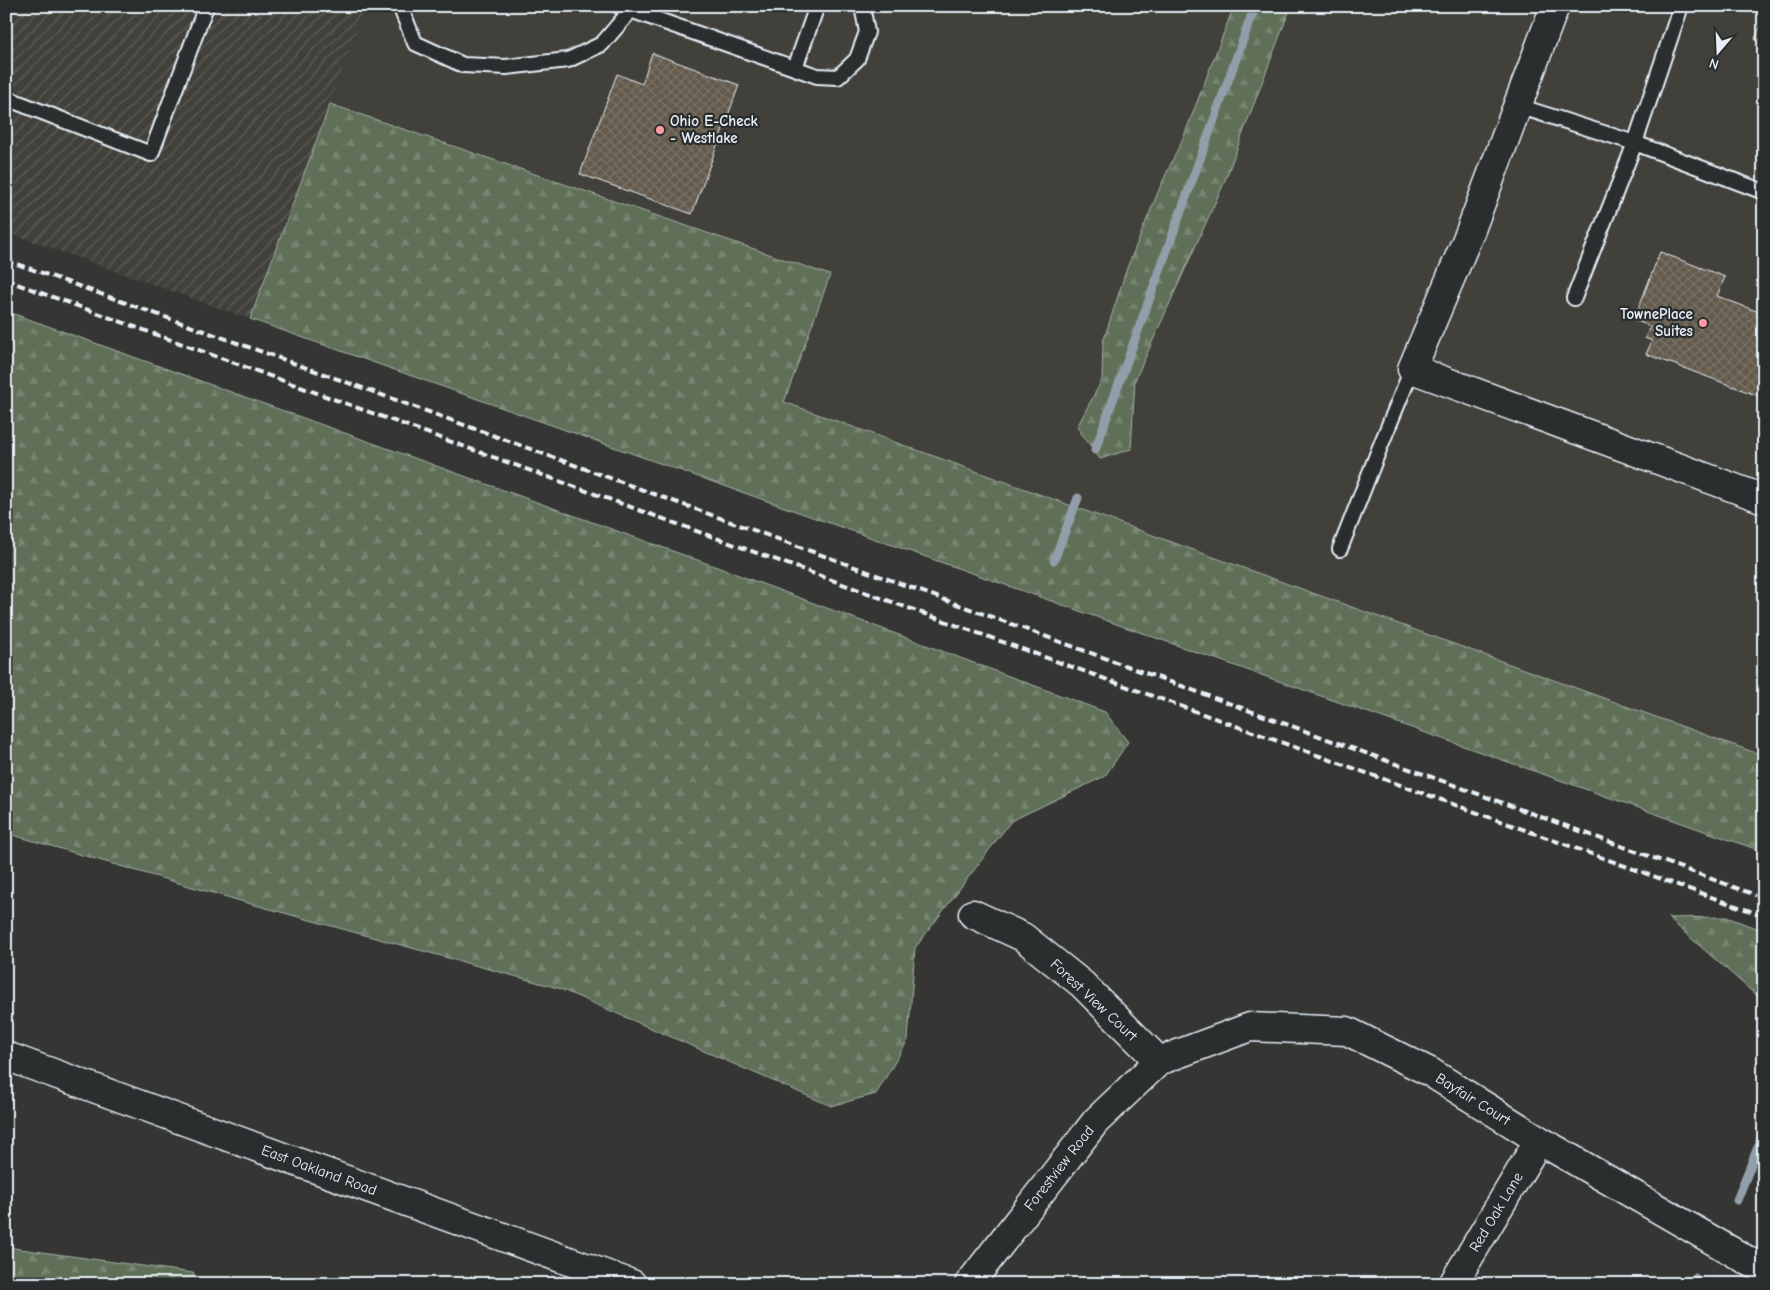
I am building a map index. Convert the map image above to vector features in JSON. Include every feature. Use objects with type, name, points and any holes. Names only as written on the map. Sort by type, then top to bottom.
[{"type":"street","points":[[1556,6],[1470,232],[1412,369],[1764,499]]},
{"type":"street","name":"Forest View Court","points":[[973,914],[1023,937],[1082,984],[1159,1061]]},
{"type":"street","name":"Bayfair Court","points":[[1159,1061],[1250,1027],[1347,1031],[1430,1072],[1539,1140],[1764,1270]]},
{"type":"street","name":"East Oakland Road","points":[[6,1056],[632,1284]]},
{"type":"street","name":"Forestview Road","points":[[969,1284],[1096,1121],[1159,1061]]},
{"type":"street","name":"Red Oak Lane","points":[[1453,1284],[1539,1140]]},
{"type":"lane","points":[[6,98],[151,154],[206,6]]},
{"type":"lane","points":[[400,6],[415,43],[463,65],[506,67],[568,60],[602,44],[625,8],[817,76],[838,76],[857,59],[868,32],[862,6]]},
{"type":"lane","points":[[795,68],[817,6]]},
{"type":"lane","points":[[1574,298],[1635,143],[1681,6]]},
{"type":"lane","points":[[1518,106],[1635,143],[1764,192]]},
{"type":"lane","points":[[1340,549],[1412,369]]},
{"type":"shaded area","points":[[6,6],[366,6],[250,319],[6,232]]},
{"type":"shaded area","points":[[366,6],[1764,6],[1764,756],[784,402],[830,275],[330,104]]},
{"type":"green space","points":[[1234,6],[1291,6],[1224,183],[1135,380],[1131,449],[1100,459],[1077,427],[1102,380],[1103,342],[1127,268],[1161,185],[1184,136]]},
{"type":"green space","points":[[330,104],[830,275],[784,402],[1764,756],[1764,852],[250,319]]},
{"type":"green space","points":[[6,311],[717,567],[1105,712],[1128,742],[1105,776],[1011,821],[915,948],[908,1040],[876,1094],[831,1106],[558,988],[244,902],[6,833]]},
{"type":"green space","points":[[1726,917],[1764,931],[1764,1002],[1668,918]]},
{"type":"green space","points":[[6,1247],[193,1273],[204,1284],[6,1284]]},
{"type":"building","points":[[1764,16],[1764,42],[1755,39]]},
{"type":"building","name":"Ohio E-Check - Westlake","points":[[652,53],[739,85],[692,214],[580,174],[617,74],[642,84]]},
{"type":"building","name":"TownePlace Suites","points":[[1660,252],[1725,277],[1717,296],[1764,314],[1764,398],[1646,354],[1652,341],[1645,338],[1650,326],[1634,320]]},
{"type":"waterway","points":[[1095,450],[1255,6]]},
{"type":"waterway","points":[[1054,560],[1078,498]]},
{"type":"waterway","points":[[1737,1200],[1764,1132]]},
{"type":"waterway","points":[[1692,1284],[1695,1278]]},
{"type":"railway","points":[[6,260],[1764,898]]},
{"type":"railway","points":[[6,280],[1764,916]]},
{"type":"place","name":"Ohio E-Check - Westlake","points":[[660,130]]},
{"type":"place","name":"TownePlace Suites","points":[[1703,323]]}]
